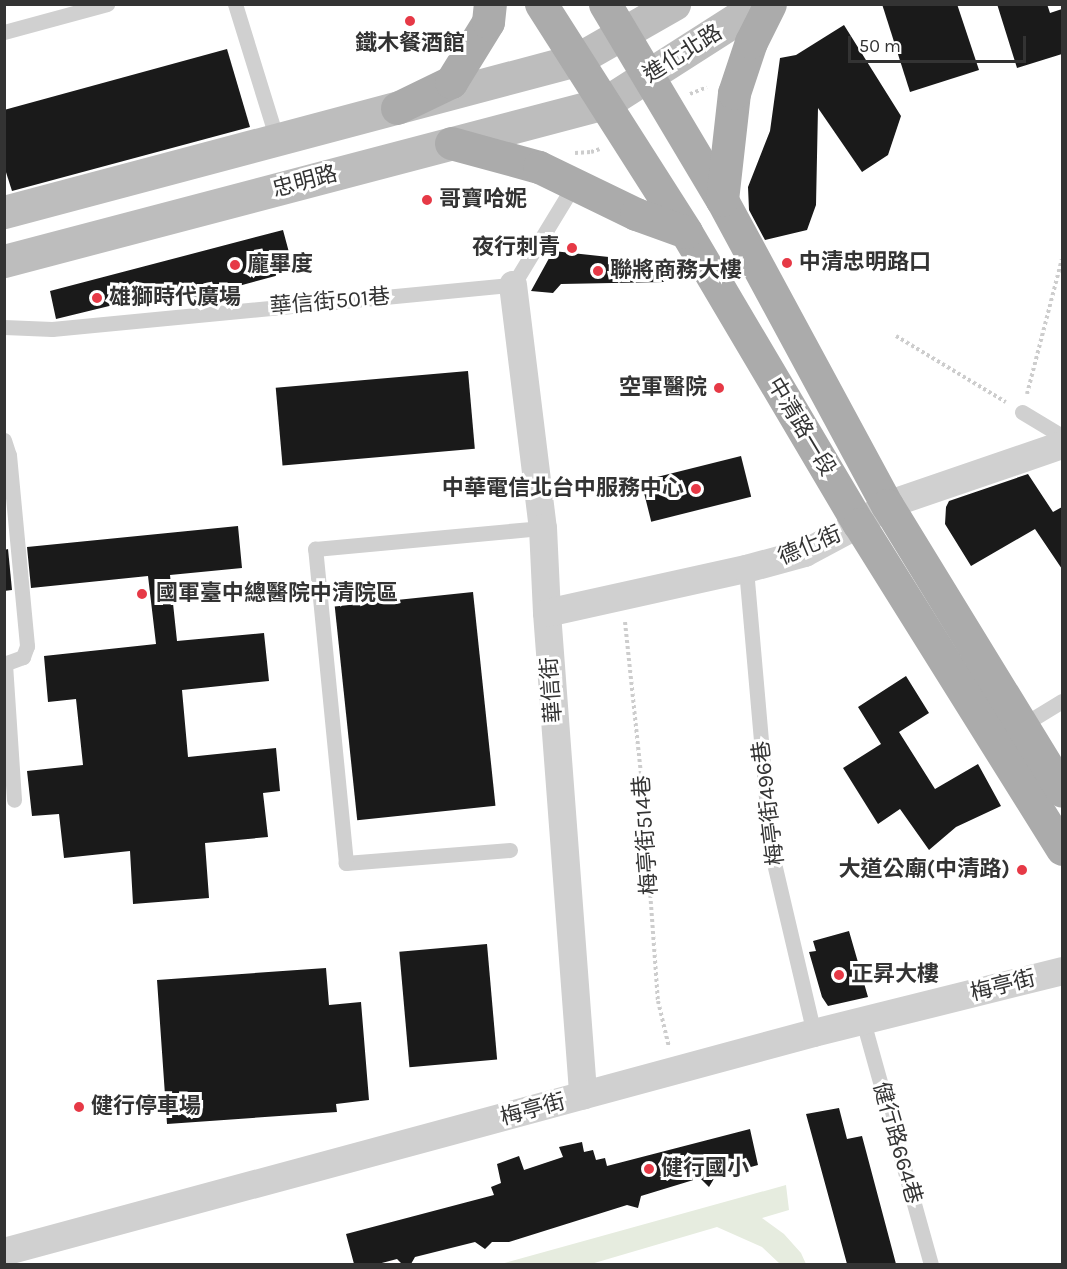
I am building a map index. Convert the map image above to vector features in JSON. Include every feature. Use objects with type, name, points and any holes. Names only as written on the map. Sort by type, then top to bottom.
[{"type":"main road","points":[[397,108],[451,82],[488,22],[490,4]]},
{"type":"main road","name":"中清路一段","points":[[541,4],[686,232],[859,524],[1062,849]]},
{"type":"main road","name":"中清路一段","points":[[605,4],[650,75],[722,200],[887,505],[1062,791]]},
{"type":"main road","name":"進化北路","points":[[576,60],[674,4]]},
{"type":"main road","name":"進化北路","points":[[605,102],[760,4]]},
{"type":"main road","points":[[722,200],[734,93],[751,42],[770,4]]},
{"type":"main road","points":[[4,212],[576,60]]},
{"type":"main road","name":"忠明路","points":[[4,261],[605,102]]},
{"type":"main road","points":[[451,143],[538,167],[636,214],[686,232]]},
{"type":"street","name":"華信街","points":[[513,285],[543,528],[547,613],[583,1096]]},
{"type":"street","name":"德化街","points":[[547,613],[746,569],[805,553],[859,524],[887,505],[1062,445]]},
{"type":"street","name":"梅亭街","points":[[4,1252],[814,1033],[1062,971]]},
{"type":"lane","points":[[4,32],[107,4]]},
{"type":"lane","points":[[235,4],[277,141]]},
{"type":"lane","points":[[513,285],[575,183]]},
{"type":"lane","name":"華信街501巷","points":[[4,327],[52,329],[513,285]]},
{"type":"lane","points":[[1022,412],[1062,436]]},
{"type":"lane","points":[[4,440],[9,455],[27,646],[23,657],[5,664],[14,800]]},
{"type":"lane","points":[[510,850],[346,863],[315,549],[543,528]]},
{"type":"lane","name":"梅亭街496巷","points":[[746,569],[770,846],[814,1033]]},
{"type":"lane","points":[[1021,726],[1062,701]]},
{"type":"lane","name":"健行路664巷","points":[[863,1020],[931,1264]]},
{"type":"path","points":[[689,95],[705,86],[700,80]]},
{"type":"path","points":[[896,336],[1022,412],[1062,259]]},
{"type":"path","name":"梅亭街514巷","points":[[622,597],[643,793],[658,1001],[675,1071]]},
{"type":"shaded area","points":[[786,1185],[789,1210],[762,1218],[784,1234],[801,1253],[806,1264],[780,1264],[762,1247],[717,1227],[591,1264],[501,1264]]},
{"type":"building","points":[[882,4],[957,4],[979,70],[910,92]]},
{"type":"building","points":[[997,4],[1047,4],[1050,13],[1062,9],[1062,54],[1017,68]]},
{"type":"building","points":[[844,25],[901,116],[888,155],[862,172],[818,108],[816,205],[807,230],[765,240],[749,210],[748,187],[770,131],[780,58],[796,55]]},
{"type":"building","points":[[227,49],[250,127],[12,191],[4,166],[4,110]]},
{"type":"building","points":[[283,230],[294,271],[187,300],[183,288],[56,319],[50,291]]},
{"type":"building","name":"聯將商務大樓","points":[[553,251],[646,261],[664,282],[561,284],[553,293],[531,291]]},
{"type":"building","points":[[468,371],[475,449],[283,466],[276,388]]},
{"type":"building","name":"中華電信北台中服務中心","points":[[741,456],[751,497],[651,522],[641,481]]},
{"type":"building","points":[[1028,474],[1053,512],[1062,507],[1062,569],[1035,529],[971,566],[945,524],[946,507],[949,501]]},
{"type":"building","points":[[238,526],[242,568],[170,575],[177,641],[264,633],[269,681],[182,690],[188,757],[276,748],[280,791],[263,793],[268,837],[205,843],[209,898],[133,904],[130,851],[64,858],[59,814],[32,816],[27,771],[83,765],[76,699],[48,702],[44,656],[156,644],[148,576],[31,588],[27,547]]},
{"type":"building","points":[[8,549],[12,590],[4,591],[4,550]]},
{"type":"building","points":[[473,592],[495,806],[357,820],[335,607]]},
{"type":"building","points":[[906,676],[929,713],[899,732],[935,789],[978,764],[1001,806],[956,827],[929,850],[900,809],[878,824],[843,768],[881,744],[858,707]]},
{"type":"building","name":"正昇大樓","points":[[849,931],[868,997],[828,1006],[822,997],[809,952],[816,951],[813,941]]},
{"type":"building","points":[[487,944],[497,1060],[409,1067],[399,952]]},
{"type":"building","points":[[326,968],[329,1005],[361,1002],[369,1100],[336,1104],[337,1112],[167,1124],[157,980]]},
{"type":"building","points":[[839,1108],[847,1139],[862,1136],[896,1264],[847,1264],[806,1114]]},
{"type":"building","points":[[750,1129],[758,1165],[715,1177],[709,1187],[700,1178],[641,1196],[638,1208],[627,1205],[509,1242],[492,1242],[485,1249],[475,1242],[415,1257],[411,1264],[402,1264],[397,1259],[378,1264],[354,1264],[346,1234],[494,1195],[491,1187],[501,1183],[497,1164],[519,1156],[524,1170],[563,1157],[559,1147],[582,1142],[584,1152],[593,1150],[596,1160],[605,1158],[607,1166]]},
{"type":"place","name":"鐵木餐酒館","points":[[410,21]]},
{"type":"place","name":"哥寶哈妮","points":[[427,200]]},
{"type":"place","name":"夜行刺青","points":[[572,248]]},
{"type":"place","name":"中清忠明路口","points":[[787,263]]},
{"type":"place","name":"龐畢度","points":[[235,265]]},
{"type":"place","name":"聯將商務大樓","points":[[598,271]]},
{"type":"place","name":"雄獅時代廣場","points":[[97,298]]},
{"type":"place","name":"空軍醫院","points":[[719,388]]},
{"type":"place","name":"中華電信北台中服務中心","points":[[696,489]]},
{"type":"place","name":"國軍臺中總醫院中清院區","points":[[142,594]]},
{"type":"place","name":"大道公廟(中清路)","points":[[1022,870]]},
{"type":"place","name":"正昇大樓","points":[[839,975]]},
{"type":"place","name":"健行停車場","points":[[79,1107]]},
{"type":"place","name":"健行國小","points":[[649,1169]]}]
